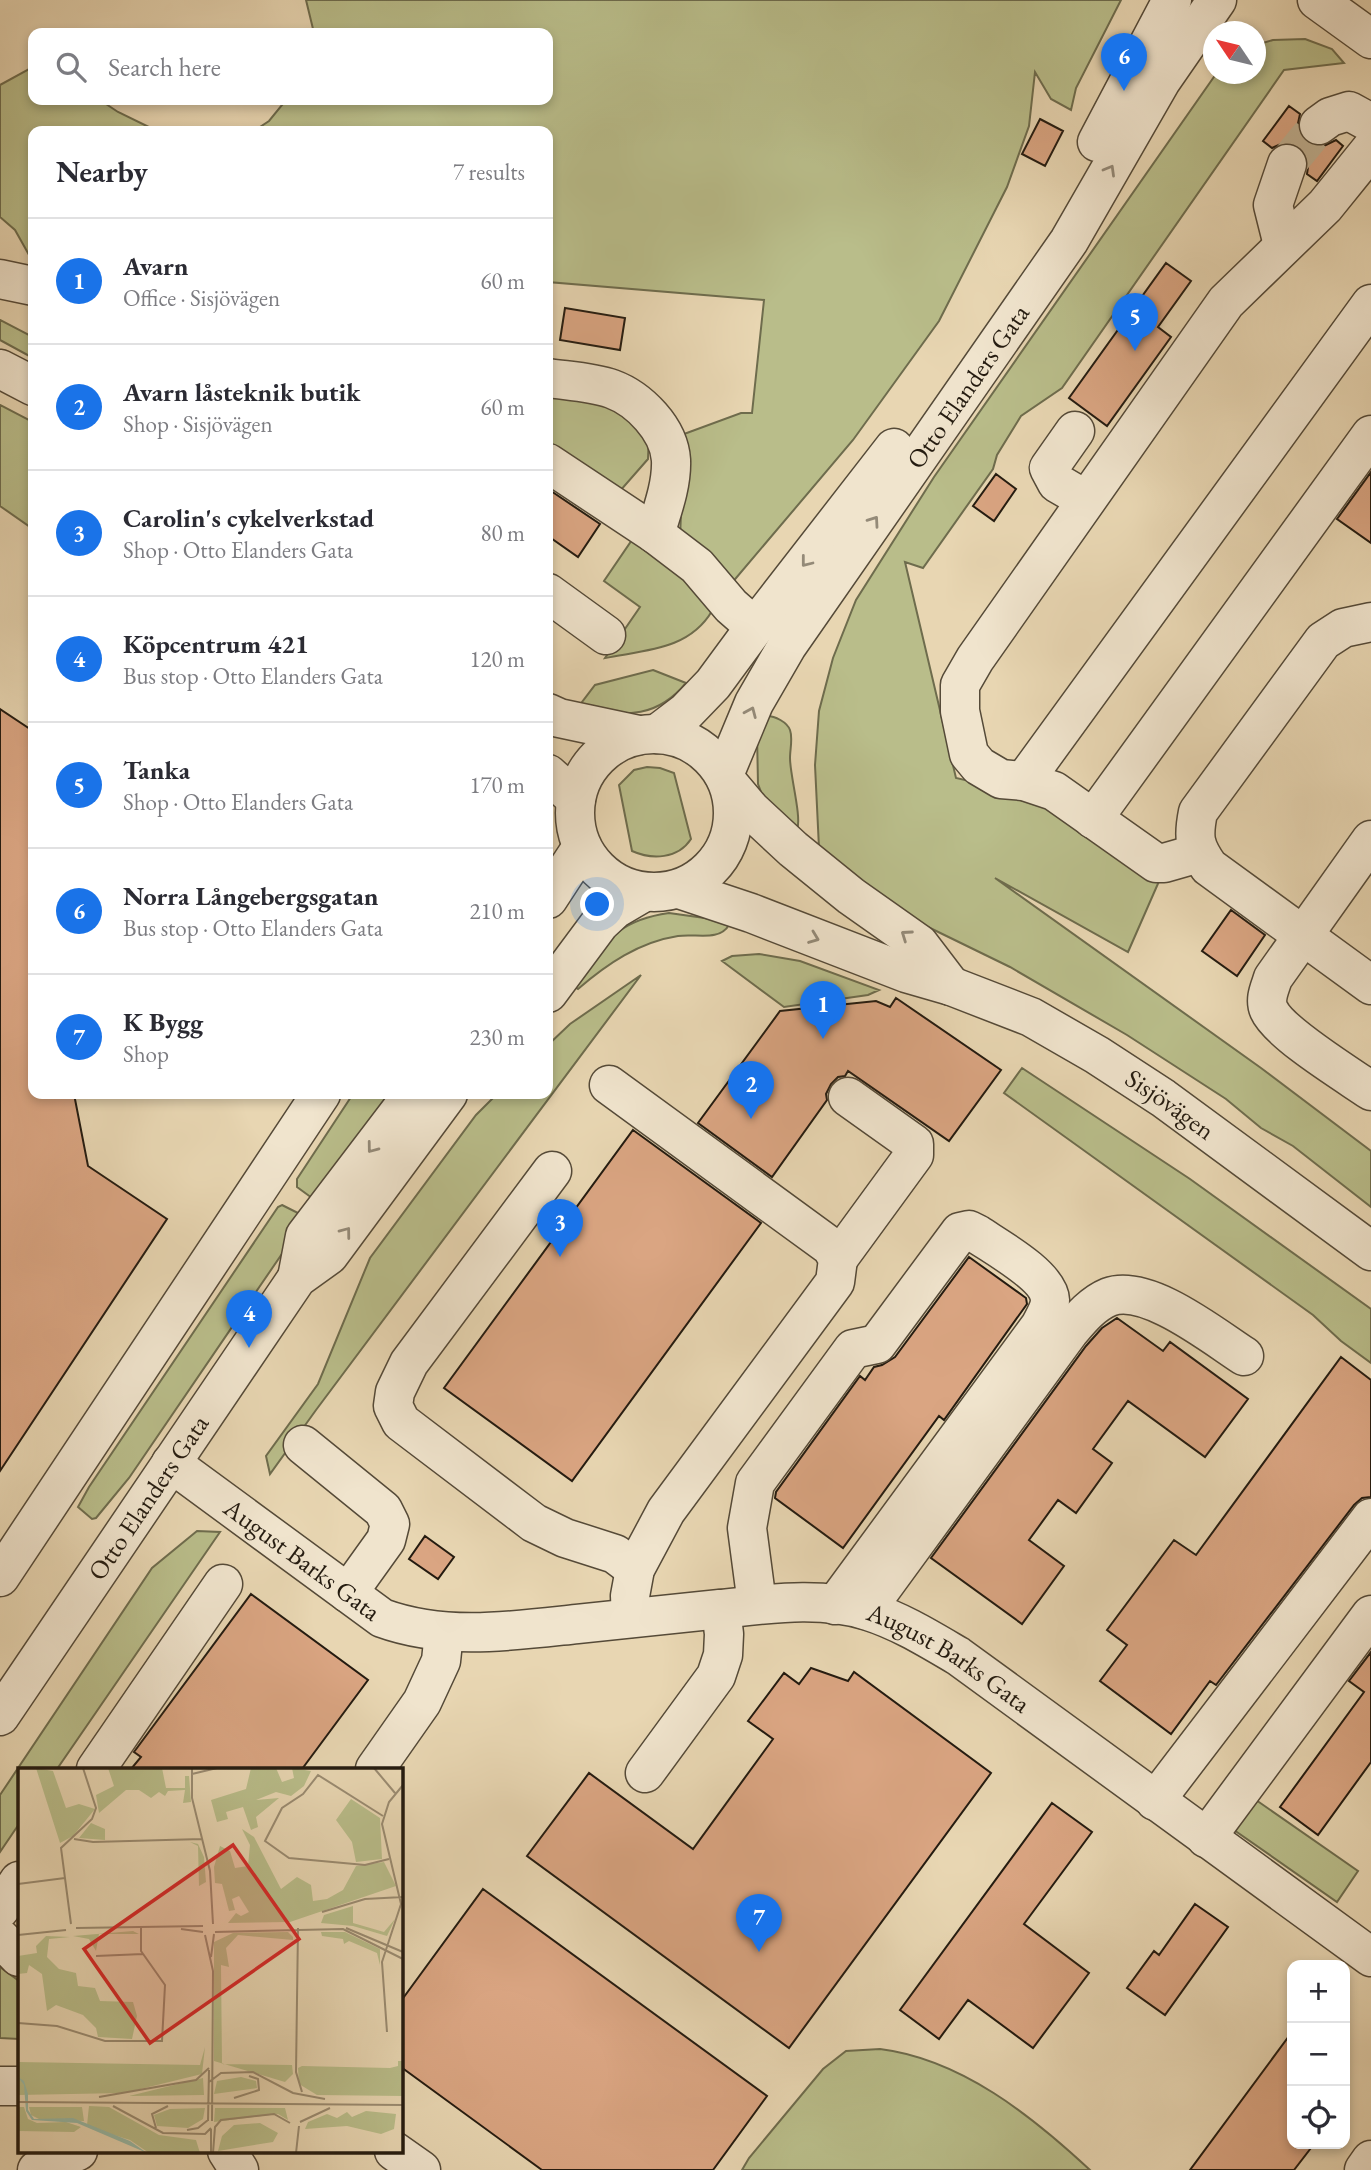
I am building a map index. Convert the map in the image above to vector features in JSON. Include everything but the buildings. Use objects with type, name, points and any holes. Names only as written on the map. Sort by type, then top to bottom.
[{"type":"street","name":"Otto Elanders Gata","points":[[661,891],[612,881],[594,866],[582,847],[575,823],[576,799],[584,776],[598,757],[617,743],[648,734],[687,712],[713,684],[878,470],[1050,229],[1172,0]]},
{"type":"street","name":"Otto Elanders Gata","points":[[726,779],[754,703],[787,646],[1069,242],[1161,81],[1217,0]]},
{"type":"street","points":[[1317,0],[1371,39]]},
{"type":"street","points":[[1319,125],[1330,117],[1349,111],[1371,123]]},
{"type":"street","points":[[1199,853],[1156,863],[1054,791],[1024,781],[1001,779],[979,766],[969,754],[960,711],[960,685],[975,659],[1226,302],[1325,206],[1371,149]]},
{"type":"street","points":[[1283,245],[1273,205],[1287,164]]},
{"type":"street","points":[[1024,781],[1371,304]]},
{"type":"street","points":[[0,369],[28,383]]},
{"type":"street","points":[[553,379],[609,388],[632,398],[648,412],[661,431],[671,457],[669,482],[655,534]]},
{"type":"street","points":[[1075,431],[1049,468],[1057,483],[1086,500]]},
{"type":"street","points":[[1093,819],[1371,435]]},
{"type":"street","points":[[553,466],[655,534],[697,566],[731,606],[755,627]]},
{"type":"street","points":[[553,597],[606,635]]},
{"type":"street","points":[[1371,622],[1343,628],[1323,641],[1198,812],[1194,834],[1199,853],[1209,867],[1371,985]]},
{"type":"street","points":[[553,715],[677,737],[696,745],[707,754],[751,810],[793,849],[851,896],[919,944],[951,986]]},
{"type":"street","points":[[553,778],[576,799]]},
{"type":"street","points":[[553,986],[600,923],[615,909],[702,877],[711,869],[726,847],[734,822],[732,796],[726,779]]},
{"type":"street","points":[[1371,840],[1273,978],[1267,1001],[1269,1009],[1290,1032],[1371,1091]]},
{"type":"street","points":[[553,891],[582,847]]},
{"type":"street","name":"Sisjövägen","points":[[661,891],[751,913],[906,973],[951,986],[1031,1017],[1097,1055],[1163,1098],[1371,1251]]},
{"type":"street","points":[[609,1084],[831,1248],[838,1259]]},
{"type":"street","points":[[631,1618],[635,1569],[666,1511],[835,1282],[838,1259],[914,1155],[914,1144],[848,1097]]},
{"type":"street","points":[[0,1577],[318,1099]]},
{"type":"street","name":"Otto Elanders Gata","points":[[297,1278],[305,1236],[409,1099]]},
{"type":"street","name":"Otto Elanders Gata","points":[[0,1716],[297,1278],[329,1255],[444,1099]]},
{"type":"street","points":[[552,1171],[409,1363],[395,1392],[393,1406],[401,1422],[534,1523],[565,1538],[615,1554],[635,1569]]},
{"type":"street","points":[[645,1773],[716,1676],[723,1655],[724,1634],[739,1607],[747,1528],[755,1483],[853,1349],[877,1343],[960,1232],[969,1230],[1040,1279],[1047,1289],[1050,1301],[1048,1310],[1040,1326],[851,1608]]},
{"type":"street","points":[[851,1608],[1082,1316],[1100,1302],[1112,1296],[1126,1296],[1172,1309],[1244,1356]]},
{"type":"street","points":[[303,1445],[383,1510],[390,1524],[386,1540],[348,1593]]},
{"type":"street","name":"August Barks Gata","points":[[171,1463],[382,1618],[408,1628],[444,1632],[510,1631],[739,1607],[814,1602],[851,1608],[905,1626],[958,1656],[1206,1838],[1367,1945]]},
{"type":"street","points":[[1155,1801],[1371,1518]]},
{"type":"street","points":[[97,1768],[223,1584]]},
{"type":"street","points":[[1206,1838],[1371,1615]]},
{"type":"street","points":[[376,1768],[422,1702],[441,1661],[444,1632]]},
{"type":"street","points":[[0,1909],[18,1882]]},
{"type":"street","points":[[0,1938],[18,1956]]},
{"type":"street","points":[[0,2086],[18,2086]]},
{"type":"street","points":[[37,2170],[76,2152]]},
{"type":"street","points":[[228,2152],[239,2170]]},
{"type":"street","points":[[395,2152],[421,2170]]},
{"type":"street","points":[[1364,2170],[1371,2160]]},
{"type":"green space","points":[[306,0],[1121,0],[1076,88],[1071,110],[1051,99],[1035,72],[1029,126],[1007,187],[939,321],[853,440],[731,584],[680,539],[684,434],[741,413],[752,413],[764,300],[553,282],[553,126],[262,126],[282,105],[553,105],[553,28],[313,28]]},
{"type":"green space","points":[[1305,39],[1332,49],[1344,63],[1284,70],[1062,388],[1021,416],[997,455],[993,469],[923,568],[905,562],[956,778],[1048,799],[1160,879],[1128,952],[995,878],[1261,1068],[1371,1151],[1371,1207],[1293,1146],[1261,1128],[1226,1099],[1127,1035],[1010,967],[926,926],[885,901],[819,848],[815,765],[819,711],[833,658],[856,600],[934,477],[1209,84],[1266,84],[1266,42]]},
{"type":"green space","points":[[28,70],[28,105],[108,105],[147,126],[28,126],[28,253],[15,230],[0,217],[0,85]]},
{"type":"green space","points":[[0,320],[28,334],[28,355],[0,340]]},
{"type":"green space","points":[[553,387],[620,400],[649,431],[648,459],[620,491],[553,451]]},
{"type":"green space","points":[[0,405],[28,419],[28,526],[0,506]]},
{"type":"green space","points":[[634,537],[682,570],[712,611],[691,634],[679,641],[650,650],[605,658],[640,607],[604,581]]},
{"type":"green space","points":[[653,670],[686,683],[674,696],[649,710],[607,713],[576,710],[595,685]]},
{"type":"green space","points":[[767,716],[784,722],[791,733],[790,758],[798,816],[797,830],[763,797],[758,784],[757,734]]},
{"type":"green space","points":[[647,767],[674,773],[691,839],[679,851],[664,856],[648,856],[632,851],[619,785],[634,770]]},
{"type":"green space","points":[[669,913],[726,921],[729,925],[725,930],[713,935],[678,936],[650,943],[612,963],[578,989],[573,986],[603,947],[622,929],[635,922]]},
{"type":"green space","points":[[759,954],[800,961],[879,990],[868,995],[784,1007],[722,961],[732,956]]},
{"type":"green space","points":[[641,975],[553,1093],[553,1040],[570,1024]]},
{"type":"green space","points":[[1022,1068],[1190,1179],[1371,1309],[1371,1363],[1341,1341],[1313,1315],[1004,1093]]},
{"type":"green space","points":[[350,1099],[394,1099],[312,1198],[297,1187],[297,1179]]},
{"type":"green space","points":[[492,1099],[548,1099],[270,1474],[266,1456],[318,1384],[370,1258],[476,1115]]},
{"type":"green space","points":[[282,1205],[300,1214],[303,1223],[129,1478],[96,1518],[92,1519],[78,1507],[89,1487],[278,1207]]},
{"type":"green space","points":[[197,1531],[220,1532],[58,1768],[18,1768],[152,1568]]},
{"type":"green space","points":[[18,1768],[18,1825],[0,1852],[0,1795]]},
{"type":"green space","points":[[1256,1800],[1358,1871],[1337,1902],[1234,1830]]},
{"type":"green space","points":[[0,1967],[18,1980],[18,2039],[0,2038]]},
{"type":"green space","points":[[880,2049],[910,2055],[967,2077],[1019,2111],[1090,2170],[742,2170],[823,2069],[846,2051]]},
{"type":"tunnel","points":[[1287,164],[1319,125]]},
{"type":"place","name":"Norra Långebergsgatan","points":[[1124,91]]},
{"type":"place","name":"Tanka","points":[[1135,351]]},
{"type":"place","name":"Avarn","points":[[823,1039]]},
{"type":"place","name":"Avarn låsteknik butik","points":[[751,1119]]},
{"type":"place","name":"Carolin's cykelverkstad","points":[[560,1257]]},
{"type":"place","name":"Köpcentrum 421","points":[[249,1348]]},
{"type":"place","name":"K Bygg","points":[[759,1952]]}]
